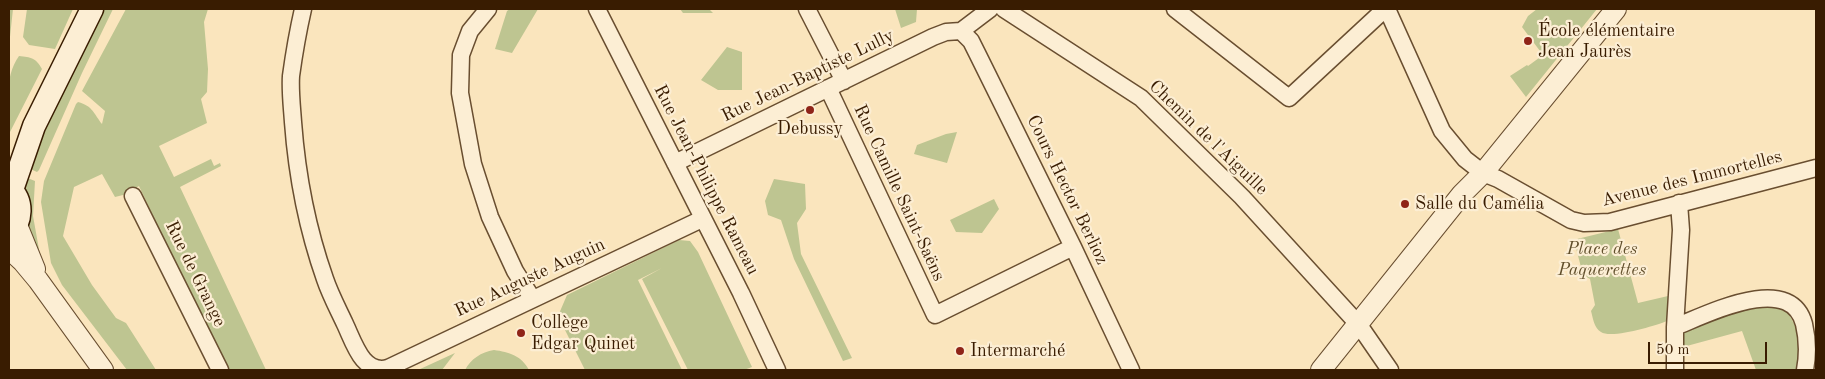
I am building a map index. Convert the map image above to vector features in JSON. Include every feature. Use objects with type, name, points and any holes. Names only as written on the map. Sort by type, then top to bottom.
[{"type":"main road","points":[[9,148],[30,112],[77,9]]},
{"type":"main road","points":[[13,230],[20,210],[18,200],[10,189],[34,126],[92,9]]},
{"type":"street","name":"Rue Auguste Auguin","points":[[303,9],[291,77],[295,158],[302,197],[312,238],[326,281],[360,356],[368,366],[388,368],[532,298],[702,219]]},
{"type":"street","points":[[488,9],[470,31],[461,55],[460,94],[473,164],[490,217],[515,271],[532,298]]},
{"type":"street","name":"Rue Jean-Philippe Rameau","points":[[597,9],[741,293],[777,370]]},
{"type":"street","points":[[807,9],[844,81]]},
{"type":"street","points":[[961,31],[990,9]]},
{"type":"street","name":"Chemin de l'Aiguille","points":[[1004,9],[1141,98],[1242,197],[1359,325],[1390,370]]},
{"type":"street","points":[[1175,9],[1289,98],[1386,9]]},
{"type":"street","name":"Avenue des Immortelles","points":[[1386,9],[1442,131],[1465,159],[1483,173],[1498,179],[1571,220],[1584,223],[1610,222],[1816,168]]},
{"type":"street","points":[[1321,370],[1359,325],[1462,194],[1483,173],[1616,9]]},
{"type":"street","name":"Rue Jean-Baptiste Lully","points":[[674,163],[933,37],[946,32],[961,31]]},
{"type":"street","name":"Cours Hector Berlioz","points":[[961,31],[977,53],[1073,247],[1131,370]]},
{"type":"street","name":"Rue Camille Saint-Saëns","points":[[828,88],[935,315],[1073,247]]},
{"type":"street","name":"Rue de Grange","points":[[133,196],[220,370]]},
{"type":"street","points":[[1675,370],[1675,327],[1681,230],[1679,203]]},
{"type":"street","points":[[13,230],[32,258],[38,280]]},
{"type":"street","points":[[9,249],[38,280],[103,370]]},
{"type":"street","points":[[1675,327],[1754,300],[1775,298],[1785,300],[1798,310],[1803,320],[1808,345],[1805,370]]},
{"type":"green space","points":[[9,9],[13,9],[9,46]]},
{"type":"green space","points":[[27,9],[73,9],[55,49],[29,45],[23,37]]},
{"type":"green space","points":[[98,9],[113,9],[37,172],[24,166]]},
{"type":"green space","points":[[126,9],[208,9],[204,22],[208,69],[207,92],[201,99],[207,123],[159,146],[174,177],[211,159],[214,166],[220,163],[221,166],[180,187],[266,370],[225,370],[139,186],[123,195],[115,197],[102,174],[74,187],[63,236],[92,285],[116,318],[126,323],[156,370],[127,370],[62,285],[51,263],[41,202],[44,181],[78,102],[90,108],[102,124],[105,111],[82,91]]},
{"type":"green space","points":[[510,9],[538,9],[512,53],[495,49],[507,11]]},
{"type":"green space","points":[[680,9],[709,9],[713,13],[683,13]]},
{"type":"green space","points":[[895,9],[917,9],[916,22],[901,28]]},
{"type":"green space","points":[[1537,9],[1597,9],[1526,97],[1510,76],[1543,55],[1522,27],[1528,16]]},
{"type":"green space","points":[[727,47],[742,52],[742,90],[718,90],[701,80]]},
{"type":"green space","points":[[19,56],[33,59],[38,62],[42,69],[9,134],[9,84],[14,65]]},
{"type":"green space","points":[[957,132],[947,163],[914,154],[917,145]]},
{"type":"green space","points":[[20,175],[35,181],[33,216],[40,255],[23,228]]},
{"type":"green space","points":[[774,179],[805,184],[806,209],[797,223],[801,254],[852,358],[843,361],[794,259],[781,220],[768,215],[765,201]]},
{"type":"green space","points":[[994,199],[999,209],[982,233],[956,232],[950,220]]},
{"type":"green space","name":"Place des Paquerettes","points":[[1618,229],[1638,303],[1668,296],[1667,321],[1633,331],[1606,334],[1601,332],[1594,323],[1591,311],[1595,305],[1590,279],[1583,275],[1575,244],[1577,239]]},
{"type":"green space","points":[[679,240],[690,241],[698,252],[752,367],[744,370],[688,370],[642,279],[662,268],[638,280],[682,370],[585,370],[558,316],[567,295]]},
{"type":"green space","points":[[1771,304],[1786,309],[1797,331],[1800,354],[1796,370],[1756,370],[1742,331],[1683,347],[1683,330],[1747,309]]},
{"type":"green space","points":[[494,350],[519,358],[529,370],[465,370],[477,357],[485,352]]},
{"type":"green space","points":[[455,353],[442,370],[418,370]]},
{"type":"place","name":"École élémentaire Jean Jaurès","points":[[1528,41]]},
{"type":"place","name":"Debussy","points":[[810,110]]},
{"type":"place","name":"Salle du Camélia","points":[[1405,204]]},
{"type":"place","name":"Collège Edgar Quinet","points":[[521,333]]},
{"type":"place","name":"Intermarché","points":[[960,351]]}]
